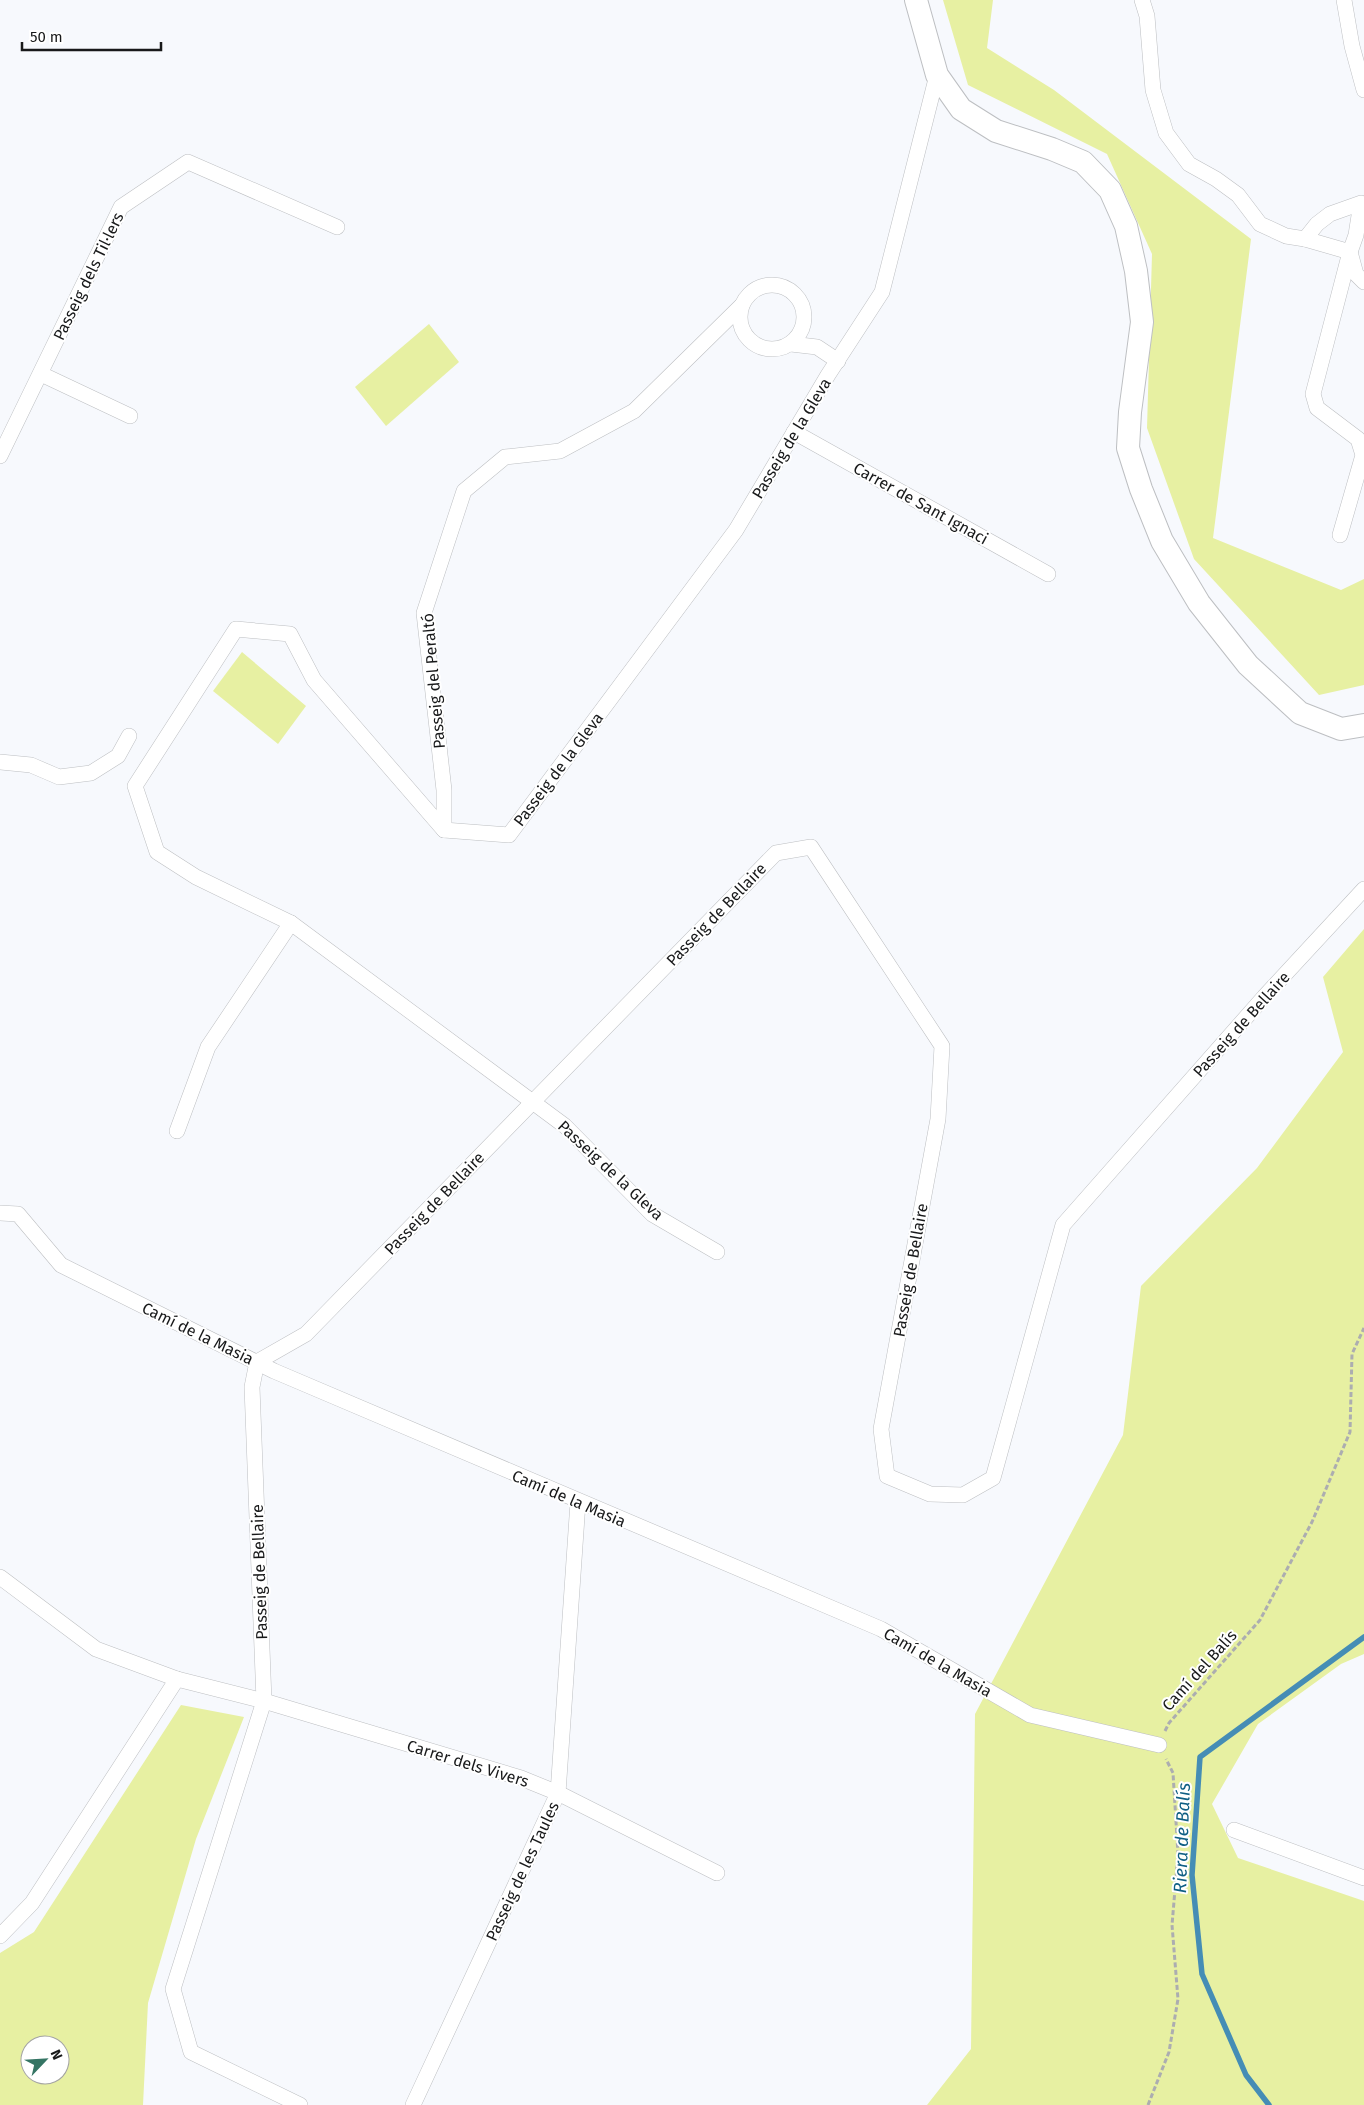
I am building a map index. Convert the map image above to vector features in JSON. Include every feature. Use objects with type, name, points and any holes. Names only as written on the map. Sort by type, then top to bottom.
[{"type":"street","points":[[916,0],[937,75],[961,108],[996,131],[1052,149],[1083,162],[1110,190],[1126,226],[1136,271],[1142,322],[1128,448],[1141,489],[1162,540],[1199,603],[1248,665],[1300,714],[1341,729],[1364,725]]},
{"type":"street","points":[[1142,0],[1147,16],[1153,90],[1166,132],[1190,164],[1216,179],[1238,195],[1260,224],[1286,236],[1306,239],[1350,252]]},
{"type":"street","points":[[1344,0],[1352,46],[1364,90]]},
{"type":"street","name":"Passeig de la Gleva","points":[[717,1252],[652,1214],[565,1126],[291,923],[196,878],[157,852],[135,786],[236,629],[290,634],[314,680],[444,830],[509,836],[736,530],[794,432],[882,292],[937,75]]},
{"type":"street","name":"Passeig dels Til·lers","points":[[0,456],[121,207],[188,162],[336,227]]},
{"type":"street","points":[[1306,239],[1317,224],[1330,214],[1363,199]]},
{"type":"street","points":[[1340,535],[1363,455],[1358,439],[1317,408],[1313,394],[1356,235],[1363,199]]},
{"type":"street","points":[[1350,252],[1356,274],[1364,282]]},
{"type":"street","points":[[771,285],[782,286],[792,292],[801,302],[804,313],[804,326],[799,336],[791,344],[781,348],[768,349],[757,346],[748,338],[742,328],[740,316],[742,305],[748,296],[760,288],[771,285]]},
{"type":"street","name":"Passeig del Peraltó","points":[[444,830],[444,790],[424,613],[464,490],[505,457],[560,450],[634,411],[742,305]]},
{"type":"street","points":[[791,344],[817,347],[838,361]]},
{"type":"street","points":[[41,374],[130,416]]},
{"type":"street","name":"Carrer de Sant Ignaci","points":[[794,432],[1048,574]]},
{"type":"street","points":[[0,762],[31,765],[59,777],[91,773],[118,756],[129,736]]},
{"type":"street","name":"Passeig de Bellaire","points":[[300,2105],[191,2052],[173,1989],[264,1701],[252,1387],[257,1362],[306,1334],[776,853],[811,847],[942,1046],[938,1119],[881,1430],[887,1476],[930,1494],[963,1495],[993,1478],[1063,1224],[1264,997],[1364,889]]},
{"type":"street","points":[[178,1131],[208,1047],[291,923]]},
{"type":"street","name":"Camí de la Masia","points":[[0,1213],[18,1214],[61,1265],[257,1362],[578,1502],[881,1629],[1030,1715],[1159,1745]]},
{"type":"street","name":"Passeig de les Taules","points":[[412,2105],[558,1793],[578,1502]]},
{"type":"street","name":"Carrer dels Vivers","points":[[0,1577],[96,1649],[177,1678],[264,1701],[521,1778],[558,1793],[717,1873]]},
{"type":"street","points":[[0,1936],[32,1903],[177,1678]]},
{"type":"street","points":[[1234,1830],[1364,1878]]},
{"type":"path","name":"Camí del Balís","points":[[1159,1745],[1169,1723],[1260,1620],[1312,1522],[1350,1432],[1352,1354],[1364,1328]]},
{"type":"path","points":[[1148,2105],[1169,2052],[1178,1999],[1172,1925],[1178,1854],[1173,1773],[1159,1745]]},
{"type":"green space","points":[[943,0],[993,0],[987,48],[1054,90],[1251,239],[1213,538],[1341,590],[1364,579],[1364,685],[1319,695],[1194,559],[1147,428],[1152,254],[1107,154],[968,85]]},
{"type":"green space","points":[[429,324],[459,362],[386,426],[355,387]]},
{"type":"green space","points":[[242,652],[306,706],[278,744],[213,691]]},
{"type":"green space","points":[[1364,929],[1364,1654],[1341,1664],[1258,1724],[1212,1804],[1238,1858],[1364,1901],[1364,2105],[927,2105],[971,2049],[975,1714],[1123,1435],[1141,1286],[1257,1168],[1343,1052],[1323,977]]},
{"type":"green space","points":[[181,1705],[244,1717],[196,1839],[148,2003],[143,2105],[0,2105],[0,1953],[34,1932]]},
{"type":"waterway","name":"Riera de Balís","points":[[1269,2105],[1246,2075],[1202,1974],[1192,1875],[1200,1757],[1364,1637]]}]
